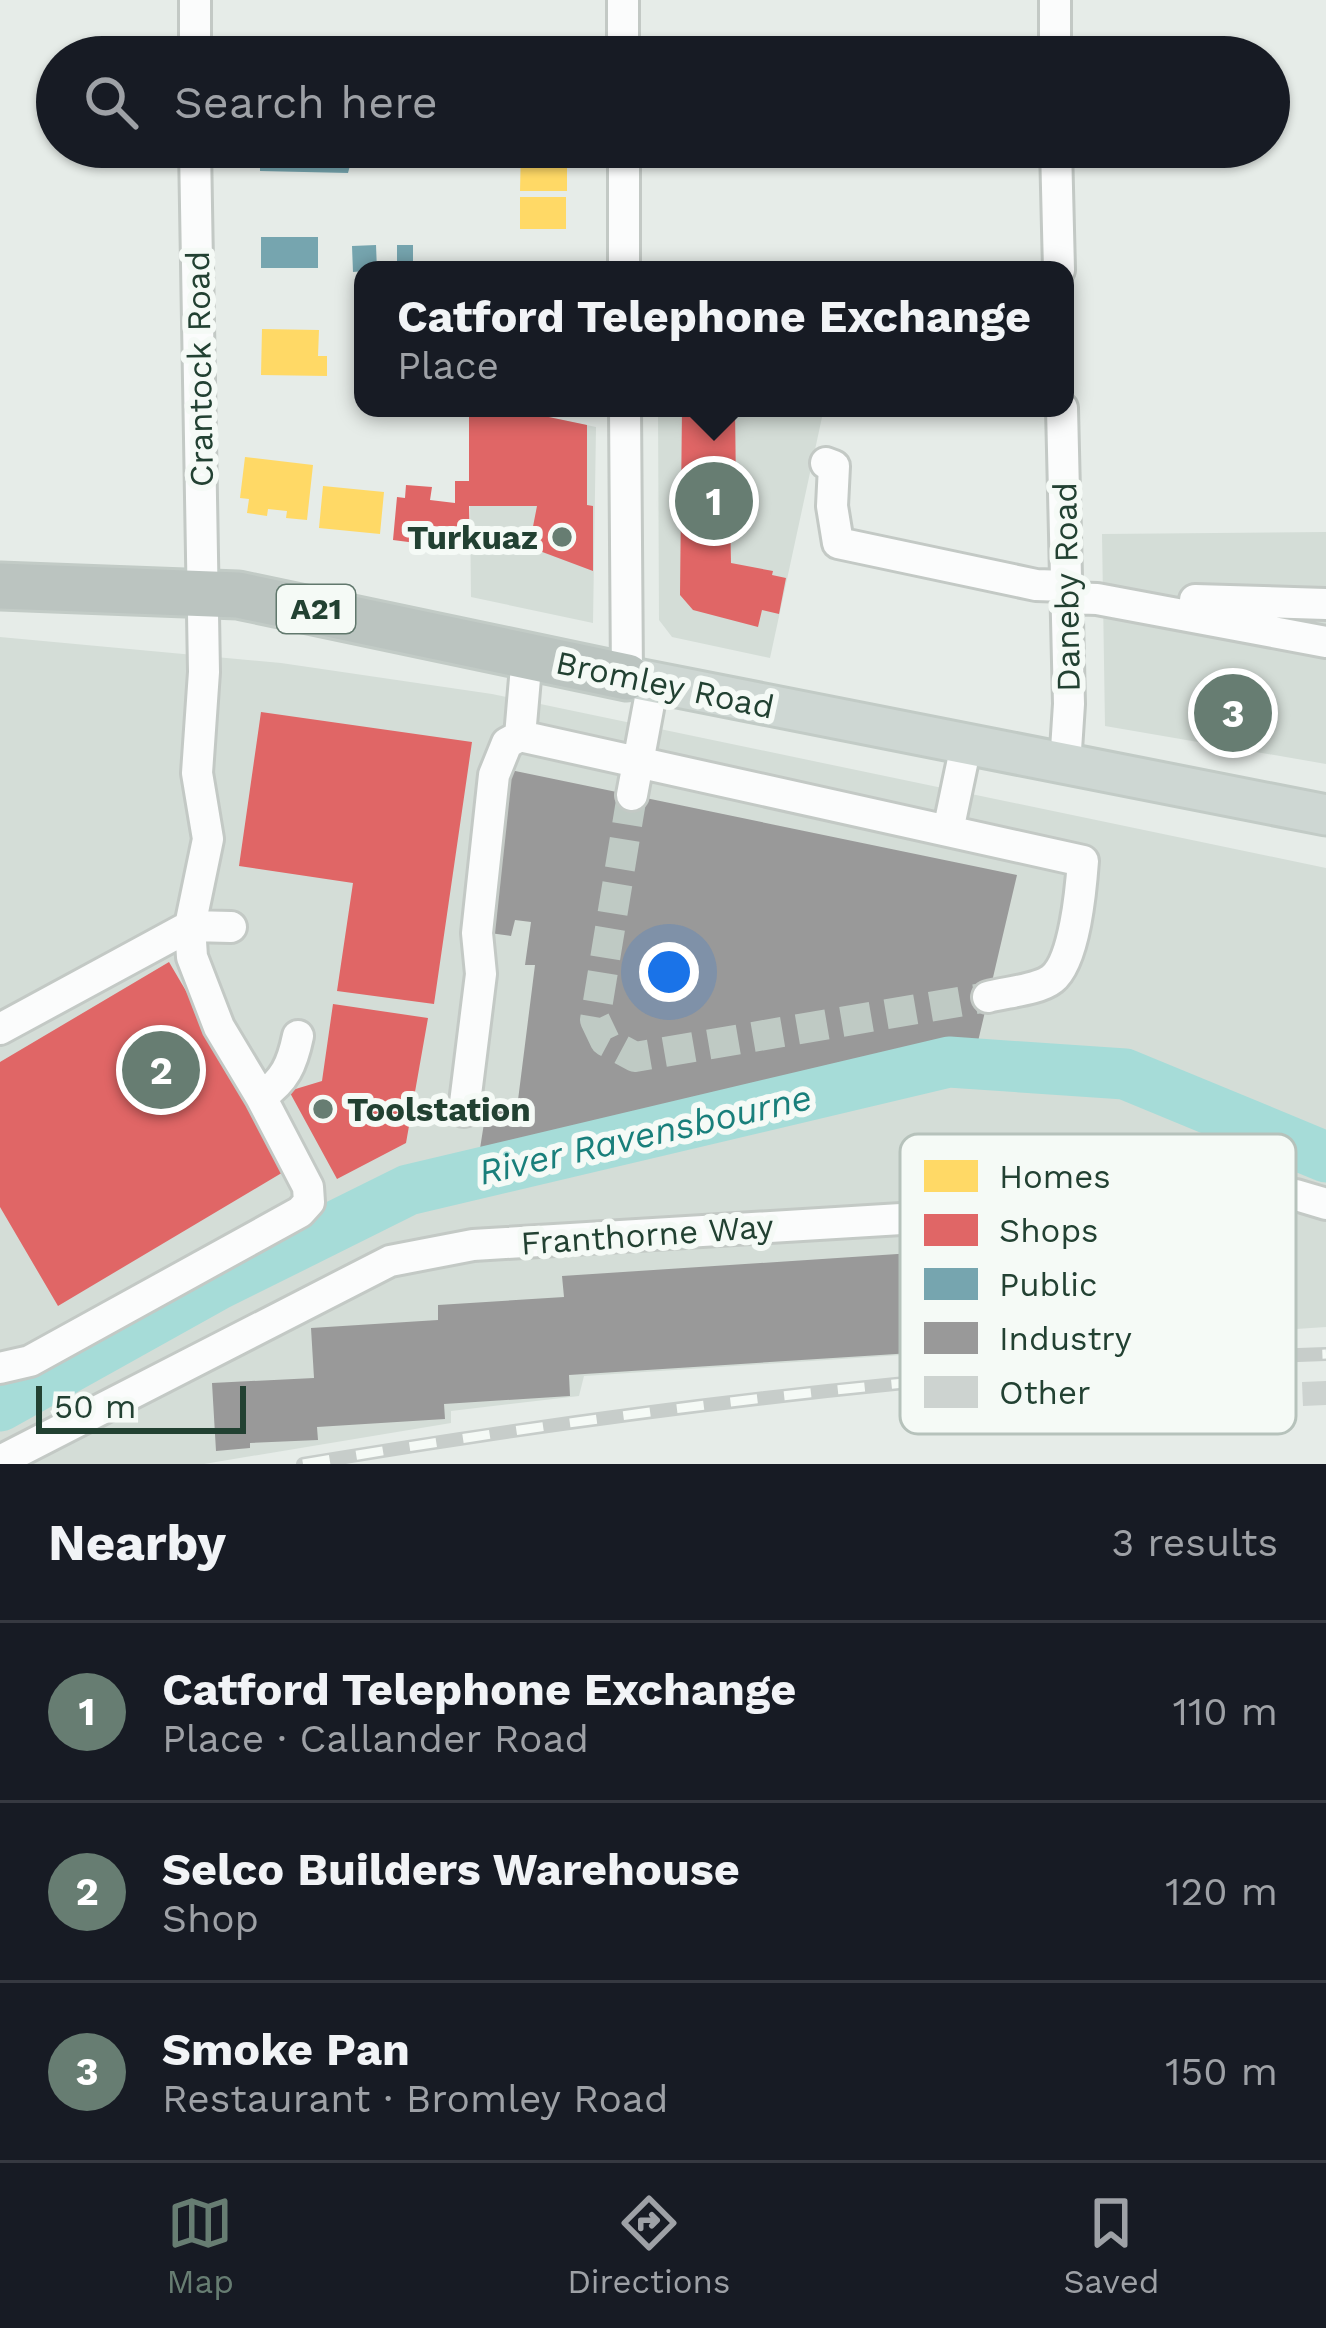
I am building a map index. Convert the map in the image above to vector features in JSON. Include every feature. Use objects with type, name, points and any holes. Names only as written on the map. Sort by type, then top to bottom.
[{"type":"highway","name":"Bromley Road","points":[[0,586],[202,591],[274,601],[640,679]]},
{"type":"main road","name":"Bromley Road","points":[[640,679],[1326,815]]},
{"type":"street","points":[[195,0],[195,36]]},
{"type":"street","points":[[623,0],[623,36]]},
{"type":"street","points":[[1055,0],[1055,36]]},
{"type":"street","name":"Crantock Road","points":[[190,926],[208,839],[196,773],[204,672],[195,168]]},
{"type":"street","points":[[624,168],[624,261]]},
{"type":"street","points":[[1057,168],[1059,261]]},
{"type":"street","points":[[625,417],[640,679],[632,795]]},
{"type":"street","name":"Daneby Road","points":[[1062,417],[1069,704],[1065,765]]},
{"type":"street","points":[[826,463],[833,466],[838,543],[1326,642]]},
{"type":"street","points":[[1168,596],[1241,604],[1287,600],[1326,604]]},
{"type":"street","points":[[520,736],[527,656]]},
{"type":"street","points":[[464,1111],[481,974],[477,933],[494,775],[507,743],[520,736],[1083,861],[1080,903],[1062,965],[1051,980],[988,997]]},
{"type":"street","points":[[948,831],[966,746]]},
{"type":"street","points":[[0,1368],[30,1361],[299,1212],[309,1202],[308,1187],[200,987],[190,926]]},
{"type":"street","points":[[0,1029],[190,926],[231,927]]},
{"type":"street","points":[[260,1097],[280,1083],[292,1064],[298,1036]]},
{"type":"street","name":"Franthorne Way","points":[[1296,1195],[1326,1204]]},
{"type":"street","name":"Franthorne Way","points":[[7,1459],[390,1261],[473,1245],[900,1218]]},
{"type":"shaded area","points":[[469,417],[549,417],[596,427],[593,623],[471,597]]},
{"type":"shaded area","points":[[658,417],[822,417],[770,658],[672,637],[659,620]]},
{"type":"shaded area","points":[[1326,532],[1326,764],[1105,726],[1102,534]]},
{"type":"shaded area","points":[[0,637],[281,663],[492,694],[1326,868],[1326,1327],[1296,1329],[1296,1134],[900,1134],[900,1355],[584,1376],[579,1396],[451,1411],[451,1423],[204,1464],[0,1464]]},
{"type":"building: Homes","points":[[521,168],[567,168],[567,191],[520,191]]},
{"type":"building: Homes","points":[[520,197],[566,197],[566,229],[520,229]]},
{"type":"building: Homes","points":[[262,329],[319,330],[318,356],[327,356],[327,376],[261,375]]},
{"type":"building: Homes","points":[[245,457],[313,465],[307,520],[286,518],[287,511],[268,509],[267,516],[247,513],[249,499],[240,498]]},
{"type":"building: Homes","points":[[323,486],[384,492],[380,534],[319,528]]},
{"type":"building: Shops","points":[[469,417],[549,417],[587,425],[593,571],[529,547],[537,506],[469,506],[470,550],[393,540],[397,497],[405,498],[406,485],[432,487],[430,500],[455,503],[455,481],[469,481]]},
{"type":"building: Shops","points":[[682,417],[735,417],[736,489],[746,490],[748,513],[730,513],[731,563],[786,578],[779,614],[762,610],[758,627],[693,610],[680,595]]},
{"type":"building: Shops","points":[[261,712],[472,742],[434,1004],[337,991],[353,883],[239,866]]},
{"type":"building: Shops","points":[[169,962],[290,1168],[58,1306],[0,1207],[0,1062]]},
{"type":"building: Shops","points":[[333,1004],[428,1018],[406,1143],[337,1179],[289,1091],[322,1081]]},
{"type":"building: Public","points":[[260,168],[349,168],[348,173]]},
{"type":"building: Public","points":[[261,237],[318,237],[318,268],[261,268]]},
{"type":"building: Public","points":[[376,245],[377,261],[354,261],[353,272],[352,246]]},
{"type":"building: Public","points":[[397,245],[413,245],[413,261],[397,261]]},
{"type":"building: Industry","points":[[505,769],[1017,875],[976,1050],[895,1055],[640,1110],[479,1155],[487,1104],[517,1108],[535,965],[525,965],[531,922],[515,920],[511,936],[482,932]]},
{"type":"building: Industry","points":[[900,1254],[900,1354],[569,1375],[570,1396],[444,1404],[445,1419],[317,1427],[318,1440],[250,1443],[250,1448],[216,1451],[212,1383],[314,1378],[311,1328],[438,1320],[438,1305],[564,1297],[562,1276]]},
{"type":"building: Other","points":[[1326,1381],[1326,1405],[1303,1406],[1302,1382]]},
{"type":"waterway","name":"River Ravensbourne","points":[[0,1406],[217,1285],[408,1190],[949,1062],[1125,1074],[1270,1134]]},
{"type":"waterway","name":"River Ravensbourne","points":[[1296,1145],[1326,1157]]},
{"type":"tunnel","points":[[632,795],[595,1020],[605,1041],[635,1057],[988,997]]},
{"type":"railway","points":[[1296,1355],[1326,1354]]},
{"type":"railway","points":[[303,1464],[558,1425],[900,1383]]},
{"type":"place","name":"Catford Telephone Exchange","points":[[714,501]]},
{"type":"place","name":"Turkuaz","points":[[562,537]]},
{"type":"place","name":"Smoke Pan","points":[[1233,713]]},
{"type":"place","name":"Selco Builders Warehouse","points":[[161,1070]]},
{"type":"place","name":"Toolstation","points":[[323,1109]]}]
